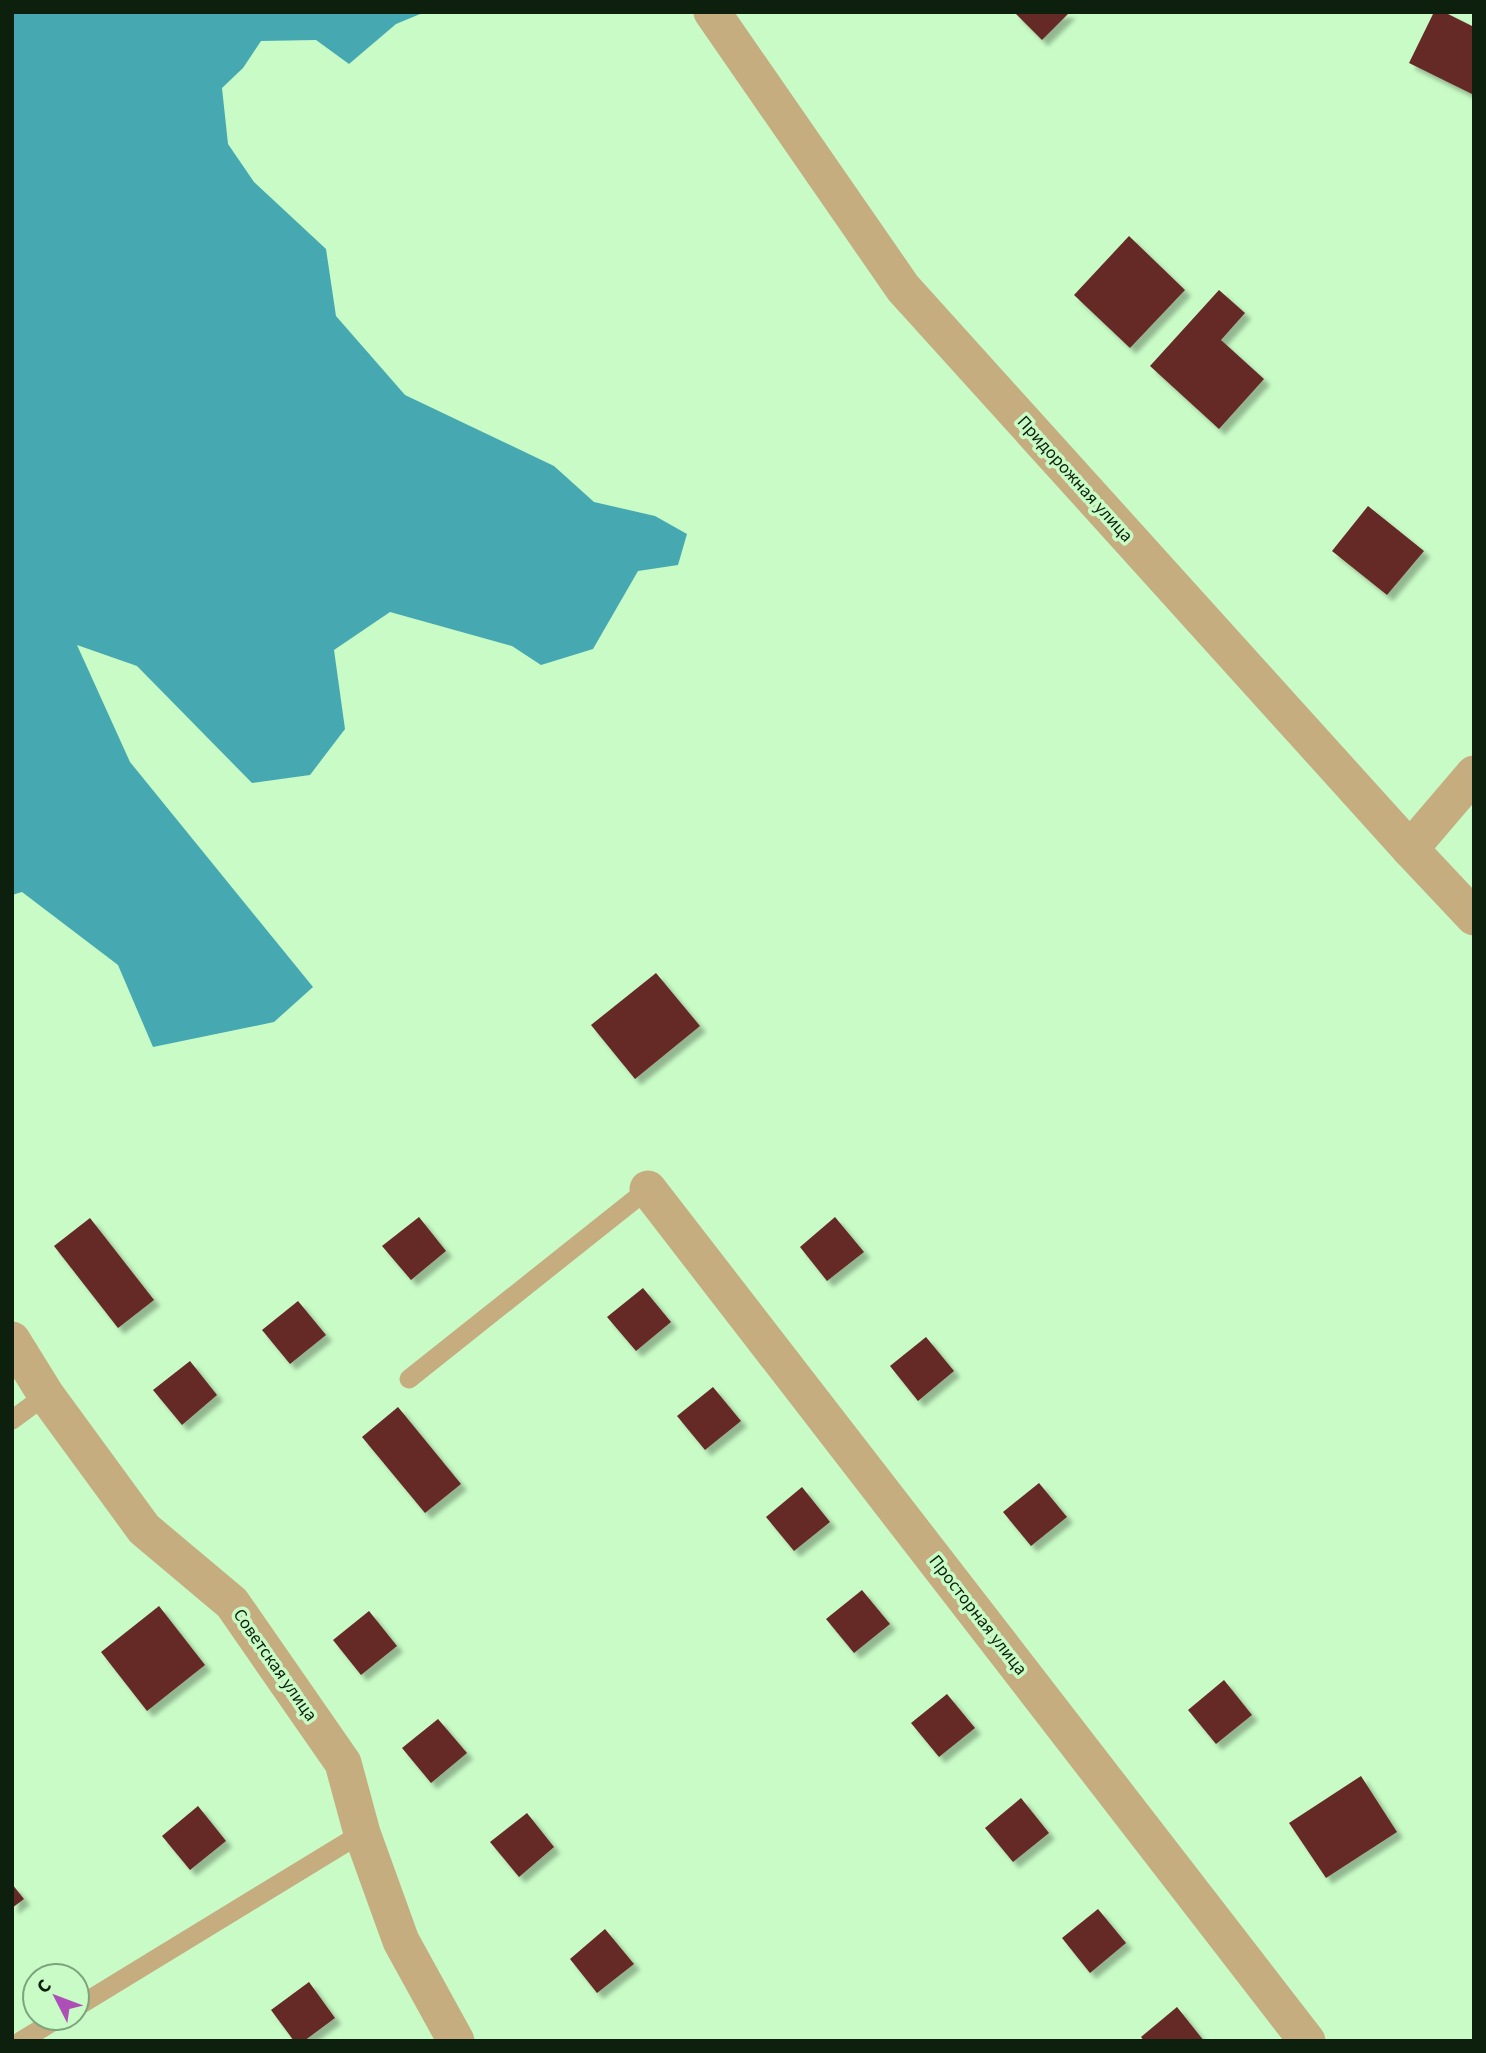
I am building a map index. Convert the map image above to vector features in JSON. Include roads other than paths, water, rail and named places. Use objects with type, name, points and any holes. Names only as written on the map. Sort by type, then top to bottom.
[{"type":"street","name":"Придорожная улица","points":[[712,12],[903,288],[1410,849],[1474,916]]},
{"type":"street","points":[[1410,849],[1474,774]]},
{"type":"street","name":"Просторная улица","points":[[648,1189],[1307,2041]]},
{"type":"street","name":"Советская улица","points":[[12,1340],[46,1395],[144,1529],[232,1603],[343,1763],[362,1833],[401,1941],[456,2041]]},
{"type":"lane","points":[[408,1379],[648,1189]]},
{"type":"lane","points":[[12,1420],[46,1395]]},
{"type":"lane","points":[[91,1998],[362,1833]]},
{"type":"water","points":[[12,12],[425,12],[396,24],[349,64],[316,40],[261,41],[243,68],[222,88],[228,144],[254,182],[326,249],[336,316],[405,395],[554,466],[594,502],[655,516],[687,534],[678,565],[638,571],[593,649],[541,665],[512,646],[390,612],[334,650],[345,729],[310,775],[252,783],[137,666],[77,645],[130,762],[313,987],[274,1022],[153,1047],[118,965],[22,892],[12,895]]}]
